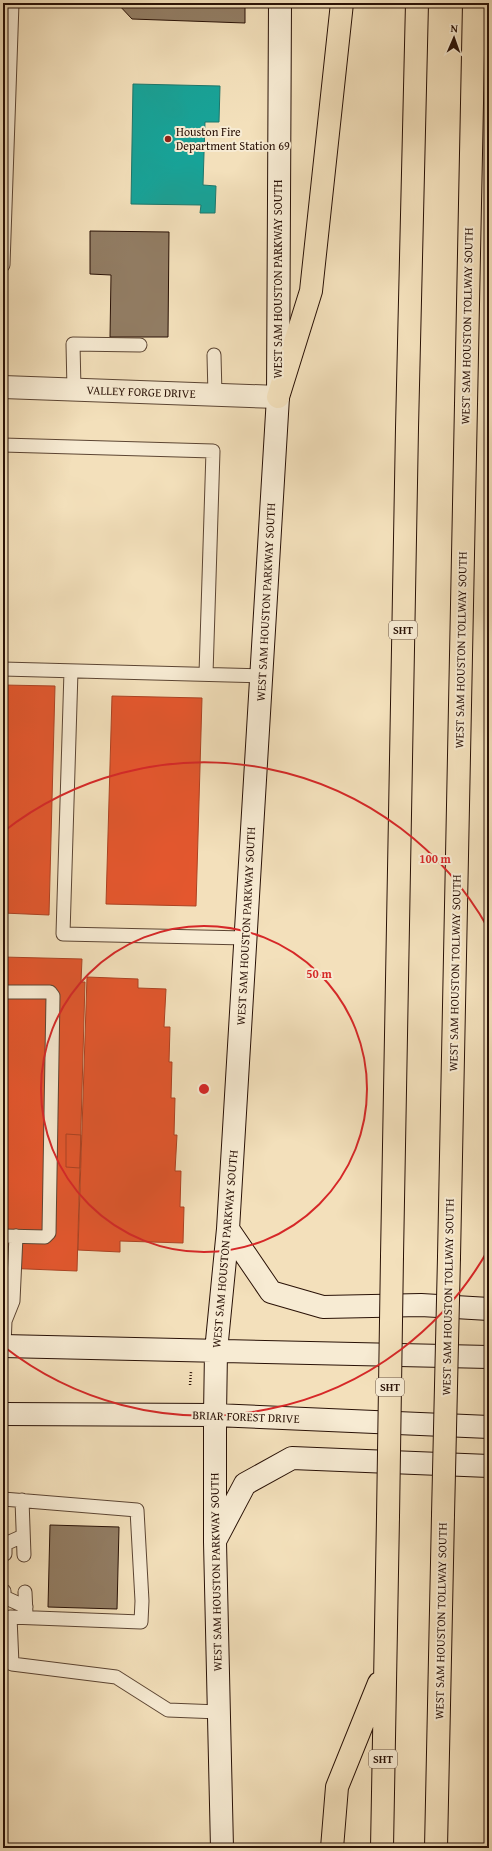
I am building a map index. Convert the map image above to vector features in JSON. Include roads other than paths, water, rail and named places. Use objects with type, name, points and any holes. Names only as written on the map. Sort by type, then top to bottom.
[{"type":"highway","points":[[278,397],[311,291],[342,3]]},
{"type":"highway","name":"SHT","points":[[382,1848],[407,428],[417,3]]},
{"type":"highway","name":"WEST SAM HOUSTON TOLLWAY SOUTH","points":[[436,1848],[474,3]]},
{"type":"highway","points":[[332,1848],[337,1787],[384,1671]]},
{"type":"main road","name":"WEST SAM HOUSTON PARKWAY SOUTH","points":[[222,1848],[215,1542],[216,1351],[228,1229],[278,397],[280,3]]},
{"type":"main road","name":"VALLEY FORGE DRIVE","points":[[3,386],[278,397]]},
{"type":"main road","points":[[228,1229],[271,1292],[323,1307],[421,1306],[489,1309]]},
{"type":"main road","points":[[3,1346],[489,1358]]},
{"type":"main road","name":"BRIAR FOREST DRIVE","points":[[3,1414],[215,1415],[489,1427]]},
{"type":"main road","points":[[215,1542],[245,1484],[292,1458],[489,1466]]},
{"type":"lane","points":[[3,257],[12,3]]},
{"type":"lane","points":[[74,389],[73,344],[140,346]]},
{"type":"lane","points":[[214,355],[215,395]]},
{"type":"lane","points":[[3,445],[213,451],[206,674]]},
{"type":"lane","points":[[3,669],[262,676]]},
{"type":"lane","points":[[71,671],[63,934],[246,938]]},
{"type":"lane","points":[[3,992],[50,992],[53,996],[48,1236],[9,1236],[13,1301],[4,1318],[3,1346]]},
{"type":"lane","points":[[3,1499],[137,1510],[142,1601],[141,1622],[26,1612],[10,1617],[7,1623],[8,1665],[116,1677],[168,1710],[219,1712]]},
{"type":"lane","points":[[22,1500],[24,1555]]},
{"type":"lane","points":[[5,1554],[5,1544],[23,1536]]},
{"type":"lane","points":[[4,1591],[4,1597],[26,1612]]},
{"type":"lane","points":[[25,1592],[26,1612]]},
{"type":"place","name":"Houston Fire Department Station 69","points":[[168,139]]}]
